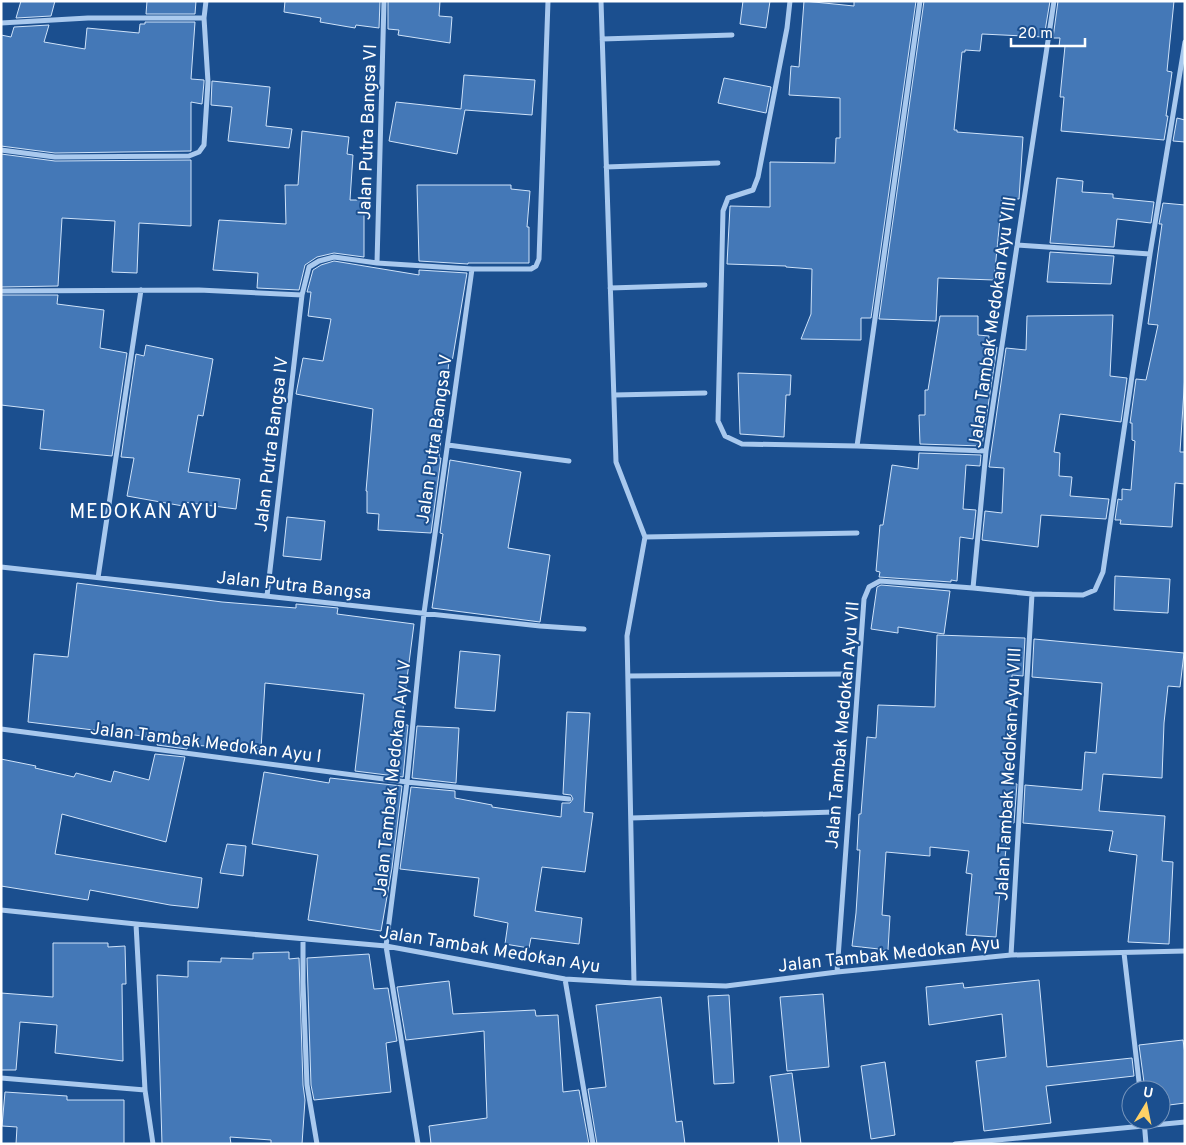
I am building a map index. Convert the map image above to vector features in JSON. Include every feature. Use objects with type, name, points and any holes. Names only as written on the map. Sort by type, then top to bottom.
[{"type":"street","points":[[1,150],[55,157],[189,156],[199,152],[204,145],[208,82],[204,18],[206,1]]},
{"type":"street","name":"Jalan Putra Bangsa VI","points":[[377,262],[384,1]]},
{"type":"street","points":[[1,292],[199,290],[302,295],[309,267],[319,260],[334,258],[472,269],[531,269],[536,266],[539,259],[548,1]]},
{"type":"street","points":[[601,1],[616,462],[645,537],[627,636],[634,983]]},
{"type":"street","points":[[790,1],[787,28],[754,190],[728,198],[723,211],[718,421],[725,436],[742,444],[986,451]]},
{"type":"street","points":[[857,446],[920,1]]},
{"type":"street","name":"Jalan Tambak Medokan Ayu VIII","points":[[973,588],[986,451],[1054,1]]},
{"type":"street","points":[[1,23],[88,18],[204,18]]},
{"type":"street","points":[[602,39],[732,35]]},
{"type":"street","points":[[973,588],[1032,594],[1083,595],[1095,590],[1103,572],[1150,254],[1185,42]]},
{"type":"street","points":[[606,167],[718,163]]},
{"type":"street","points":[[1017,245],[1150,254]]},
{"type":"street","name":"Jalan Putra Bangsa V","points":[[424,613],[472,269]]},
{"type":"street","points":[[610,288],[705,285]]},
{"type":"street","points":[[98,578],[142,290]]},
{"type":"street","name":"Jalan Putra Bangsa IV","points":[[266,596],[302,295]]},
{"type":"street","points":[[614,395],[705,394]]},
{"type":"street","points":[[448,444],[569,461]]},
{"type":"street","points":[[645,537],[857,532]]},
{"type":"street","name":"Jalan Putra Bangsa","points":[[1,567],[540,626],[584,629]]},
{"type":"street","name":"Jalan Tambak Medokan Ayu VII","points":[[837,972],[864,599],[869,587],[880,581],[973,588]]},
{"type":"street","name":"Jalan Tambak Medokan Ayu VIII","points":[[1011,956],[1032,594]]},
{"type":"street","name":"Jalan Tambak Medokan Ayu V","points":[[418,1144],[386,946],[407,782],[424,613]]},
{"type":"street","points":[[628,676],[845,674]]},
{"type":"street","name":"Jalan Tambak Medokan Ayu I","points":[[1,730],[407,782],[569,799]]},
{"type":"street","points":[[631,818],[834,812]]},
{"type":"street","name":"Jalan Tambak Medokan Ayu","points":[[1,910],[386,946],[565,979],[634,983],[726,986],[837,972],[1011,956],[1185,951]]},
{"type":"street","points":[[136,924],[145,1090],[153,1144]]},
{"type":"street","points":[[303,939],[307,1085],[317,1144]]},
{"type":"street","points":[[1124,953],[1139,1080]]},
{"type":"street","points":[[565,979],[593,1144]]},
{"type":"street","points":[[1,1078],[145,1090]]},
{"type":"street","points":[[1171,1122],[1185,1122]]},
{"type":"street","points":[[956,1144],[1121,1126]]},
{"type":"street","points":[[1145,1130],[1146,1144]]},
{"type":"building","points":[[21,1],[55,1],[51,16],[16,18]]},
{"type":"building","points":[[147,1],[196,1],[195,14],[146,14]]},
{"type":"building","points":[[285,1],[380,1],[379,28],[356,25],[355,28],[320,22],[321,18],[284,12]]},
{"type":"building","points":[[388,1],[440,1],[439,16],[452,17],[450,43],[398,35],[399,30],[388,29]]},
{"type":"building","points":[[743,1],[770,1],[766,28],[740,24]]},
{"type":"building","points":[[804,1],[854,6],[854,1],[916,1],[871,318],[861,318],[861,340],[801,339],[811,314],[812,269],[727,264],[730,206],[770,207],[770,162],[835,163],[836,138],[840,138],[840,98],[789,95],[791,66],[799,67]]},
{"type":"building","points":[[924,1],[1050,1],[1044,37],[982,34],[980,51],[965,50],[965,52],[962,52],[954,130],[957,130],[957,132],[1023,137],[1019,199],[1002,198],[994,280],[938,278],[936,321],[879,319]]},
{"type":"building","points":[[1058,1],[1174,1],[1167,71],[1172,72],[1164,140],[1061,131],[1064,97],[1060,97],[1065,46],[1059,46],[1060,38],[1053,38]]},
{"type":"building","points":[[145,22],[195,22],[191,79],[204,80],[204,82],[202,104],[191,102],[191,151],[55,153],[1,146],[1,35],[11,37],[14,27],[49,25],[44,42],[85,49],[87,28],[139,33],[140,24],[145,24]]},
{"type":"building","points":[[464,75],[535,80],[532,115],[465,110],[457,154],[389,141],[396,102],[461,109]]},
{"type":"building","points":[[724,78],[771,87],[766,113],[718,103]]},
{"type":"building","points":[[212,81],[270,87],[266,126],[292,129],[289,148],[228,141],[232,107],[211,105]]},
{"type":"building","points":[[1177,118],[1185,120],[1185,142],[1173,141]]},
{"type":"building","points":[[302,131],[349,137],[347,154],[353,155],[350,200],[364,200],[364,257],[334,253],[317,257],[305,265],[299,290],[257,288],[258,273],[213,270],[219,220],[286,224],[285,185],[298,185]]},
{"type":"building","points":[[1,154],[55,161],[191,160],[191,226],[139,223],[137,273],[112,272],[115,221],[62,218],[58,286],[1,287]]},
{"type":"building","points":[[1057,178],[1083,181],[1082,192],[1113,194],[1113,198],[1154,202],[1151,223],[1117,219],[1114,247],[1050,243]]},
{"type":"building","points":[[417,185],[511,185],[511,189],[530,191],[527,227],[529,227],[529,263],[468,264],[419,261]]},
{"type":"building","points":[[1163,203],[1185,205],[1185,374],[1180,452],[1185,452],[1185,484],[1175,483],[1172,527],[1120,524],[1121,520],[1115,520],[1118,499],[1122,500],[1122,489],[1131,490],[1135,441],[1132,440],[1132,423],[1130,423],[1136,379],[1146,380],[1158,325],[1148,324],[1162,224],[1159,224]]},
{"type":"building","points":[[1050,252],[1114,256],[1111,284],[1047,282]]},
{"type":"building","points":[[334,261],[419,275],[419,270],[467,273],[452,362],[449,361],[439,458],[441,458],[431,533],[378,530],[379,514],[367,513],[366,491],[373,409],[296,394],[303,358],[323,361],[331,319],[308,316],[311,292],[307,292],[313,270]]},
{"type":"building","points":[[1,295],[58,295],[57,304],[104,310],[100,348],[127,353],[112,456],[40,449],[44,410],[1,405]]},
{"type":"building","points":[[1113,315],[1110,376],[1127,378],[1121,422],[1060,414],[1054,452],[1060,453],[1059,476],[1072,477],[1070,496],[1109,499],[1106,519],[1041,515],[1038,547],[982,540],[985,511],[1002,513],[1004,468],[989,467],[1006,348],[1026,350],[1027,316]]},
{"type":"building","points":[[940,316],[978,316],[978,335],[989,336],[988,347],[997,347],[982,446],[920,444],[919,415],[925,415],[925,390],[928,390]]},
{"type":"building","points":[[146,345],[213,359],[203,416],[198,415],[188,472],[240,479],[236,509],[183,502],[183,506],[127,496],[134,458],[121,457],[136,354],[144,356]]},
{"type":"building","points":[[738,373],[791,375],[790,395],[786,395],[784,437],[740,434]]},
{"type":"building","points":[[919,453],[981,455],[980,466],[966,465],[963,509],[976,510],[973,539],[960,537],[957,581],[879,577],[880,572],[876,571],[880,525],[883,525],[892,465],[918,469]]},
{"type":"building","points":[[450,460],[521,472],[508,548],[550,555],[540,622],[432,608],[443,534],[440,533]]},
{"type":"building","points":[[287,517],[325,521],[321,560],[283,556]]},
{"type":"building","points":[[1115,576],[1170,579],[1168,613],[1114,610]]},
{"type":"building","points":[[77,583],[222,602],[296,608],[296,604],[338,608],[337,614],[414,624],[401,725],[408,725],[403,777],[355,771],[364,694],[265,683],[261,749],[188,745],[187,749],[157,745],[159,738],[28,722],[34,654],[68,657]]},
{"type":"building","points":[[881,585],[950,591],[944,634],[898,627],[898,633],[871,629],[877,587]]},
{"type":"building","points":[[937,635],[1025,638],[1023,676],[1012,675],[1008,783],[1017,784],[1014,823],[1009,822],[1005,858],[1007,858],[1004,878],[1001,878],[996,937],[966,935],[972,874],[966,873],[969,851],[930,847],[930,856],[886,852],[882,915],[890,916],[888,950],[852,946],[860,850],[857,850],[859,814],[861,814],[867,737],[876,738],[878,705],[935,707]]},
{"type":"building","points":[[1034,639],[1184,653],[1180,687],[1168,686],[1164,723],[1162,778],[1103,774],[1099,811],[1165,816],[1162,861],[1173,862],[1169,944],[1128,942],[1137,855],[1109,851],[1113,831],[1023,823],[1025,785],[1082,790],[1085,752],[1096,753],[1102,683],[1032,677]]},
{"type":"building","points":[[460,651],[500,655],[495,711],[455,708]]},
{"type":"building","points":[[567,712],[590,713],[584,812],[593,813],[585,872],[542,867],[535,911],[582,918],[579,944],[531,938],[529,948],[505,944],[508,923],[474,916],[479,878],[400,869],[411,787],[455,791],[455,798],[492,805],[492,807],[561,817],[562,803],[570,803],[573,799],[571,795],[563,794]]},
{"type":"building","points":[[417,726],[459,728],[456,783],[412,778]]},
{"type":"building","points":[[155,754],[185,757],[166,842],[62,814],[55,854],[202,878],[198,908],[170,905],[90,890],[88,900],[1,886],[1,759],[36,766],[35,768],[74,777],[76,773],[111,782],[114,771],[149,780]]},
{"type":"building","points":[[264,772],[329,783],[330,778],[402,786],[392,868],[381,931],[308,920],[318,855],[252,844]]},
{"type":"building","points":[[227,844],[246,846],[243,876],[220,873]]},
{"type":"building","points":[[53,943],[108,943],[108,947],[125,946],[126,984],[122,984],[123,1061],[55,1053],[57,1025],[20,1022],[16,1070],[1,1070],[1,993],[53,997]]},
{"type":"building","points":[[289,952],[289,959],[299,958],[305,1100],[302,1144],[271,1144],[271,1140],[230,1137],[231,1144],[162,1144],[157,975],[188,977],[188,961],[221,962],[221,958],[253,959],[253,953]]},
{"type":"building","points":[[369,954],[374,989],[388,988],[397,1041],[386,1043],[391,1092],[314,1100],[311,1085],[307,958]]},
{"type":"building","points":[[1039,980],[1047,1067],[1132,1058],[1134,1076],[1046,1086],[1051,1123],[984,1131],[976,1061],[1006,1057],[1002,1014],[929,1025],[926,987],[963,983],[964,988]]},
{"type":"building","points":[[449,981],[453,1014],[535,1010],[536,1016],[558,1015],[563,1092],[579,1090],[589,1144],[431,1144],[429,1126],[487,1118],[484,1031],[406,1040],[397,987]]},
{"type":"building","points":[[823,994],[829,1067],[787,1071],[780,997]]},
{"type":"building","points":[[729,995],[734,1083],[714,1084],[708,996]]},
{"type":"building","points":[[661,997],[676,1122],[682,1121],[685,1144],[597,1144],[588,1089],[606,1087],[596,1005]]},
{"type":"building","points":[[1183,1040],[1185,1054],[1185,1103],[1171,1105],[1171,1080],[1144,1080],[1139,1045]]},
{"type":"building","points":[[885,1062],[895,1135],[871,1139],[861,1066]]},
{"type":"building","points":[[792,1073],[801,1144],[779,1144],[770,1076]]},
{"type":"building","points":[[5,1092],[67,1096],[67,1100],[124,1100],[124,1144],[16,1144],[17,1127],[2,1126]]},
{"type":"district","name":"MEDOKAN AYU","points":[[144,511]]}]
